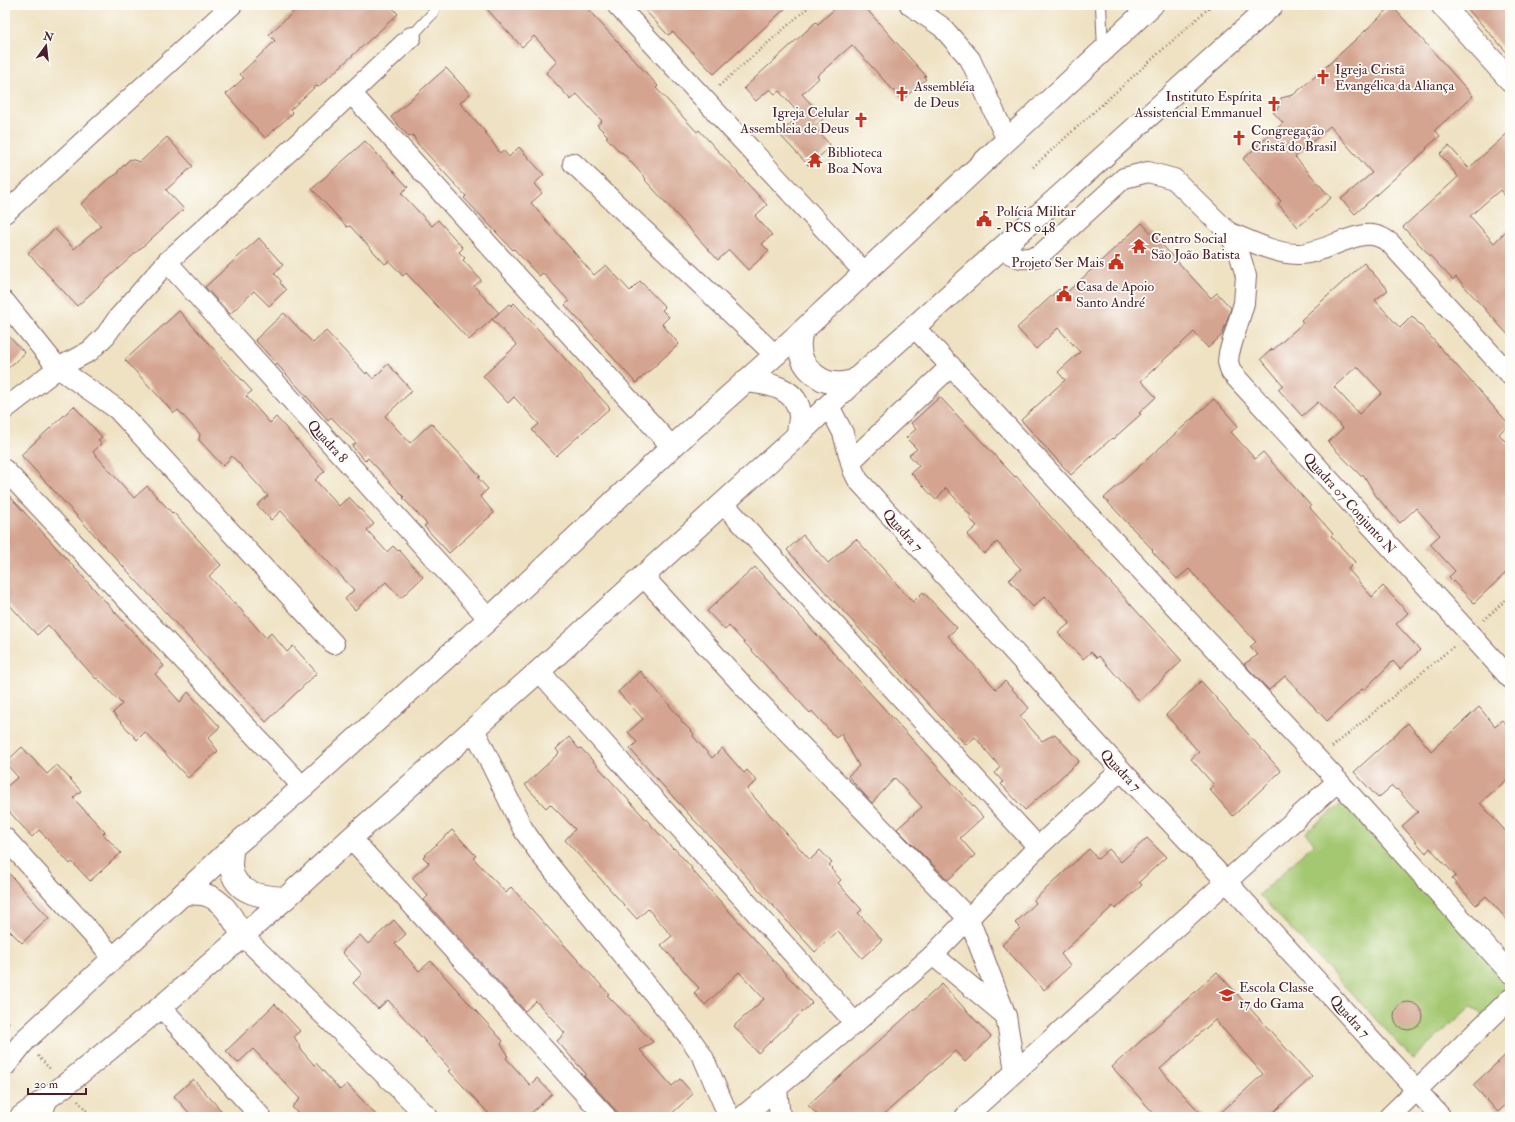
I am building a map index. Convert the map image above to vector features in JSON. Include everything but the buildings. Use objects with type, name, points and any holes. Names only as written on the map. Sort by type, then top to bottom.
[{"type":"main road","points":[[7,1061],[25,1040],[232,848],[303,787],[489,619],[672,447],[801,332],[1152,5]]},
{"type":"main road","points":[[21,1117],[43,1108],[64,1086],[161,1007],[286,898],[351,838],[539,671],[798,435],[854,381],[1272,5]]},
{"type":"main road","points":[[1442,5],[1510,80]]},
{"type":"main road","points":[[801,332],[800,348],[802,356],[806,366],[815,375],[836,384],[854,381]]},
{"type":"main road","points":[[745,381],[764,382],[776,386],[794,398],[800,416],[798,435]]},
{"type":"main road","points":[[232,848],[231,867],[234,878],[246,890],[260,896],[286,898]]},
{"type":"main road","points":[[184,893],[206,895],[221,904],[243,936]]},
{"type":"street","points":[[5,213],[232,5]]},
{"type":"street","points":[[617,5],[864,272]]},
{"type":"street","points":[[910,5],[942,27],[970,59],[1007,140]]},
{"type":"street","points":[[5,409],[58,368],[90,351],[106,335],[118,318],[167,262],[282,158],[411,37]]},
{"type":"street","points":[[351,93],[672,447]]},
{"type":"street","points":[[573,163],[775,355]]},
{"type":"street","points":[[1001,249],[1016,257],[1029,259],[1040,255],[1124,178],[1148,172],[1174,179],[1228,232],[1277,251],[1297,255],[1314,253],[1362,235],[1376,235],[1390,243],[1510,375]]},
{"type":"street","name":"Quadra 07 Conjunto N","points":[[1228,232],[1239,252],[1246,276],[1244,303],[1229,353],[1228,362],[1230,372],[1510,678]]},
{"type":"street","name":"Quadra 8","points":[[167,262],[489,619]]},
{"type":"street","points":[[5,302],[58,368],[117,409],[334,644]]},
{"type":"street","points":[[914,327],[1318,759],[1510,973]]},
{"type":"street","points":[[851,461],[951,366]]},
{"type":"street","name":"Quadra 7","points":[[829,406],[843,433],[853,470],[858,480],[1121,770],[1226,881],[1441,1117]]},
{"type":"street","points":[[5,470],[303,787]]},
{"type":"street","points":[[723,503],[1038,848]]},
{"type":"street","points":[[643,576],[748,692],[969,919],[1006,1016],[1015,1071]]},
{"type":"street","points":[[539,671],[855,1023]]},
{"type":"street","points":[[474,729],[523,829],[540,854],[690,1038],[703,1057],[729,1117]]},
{"type":"street","points":[[742,1117],[855,1023],[933,955],[1038,848],[1121,770]]},
{"type":"street","points":[[965,1117],[1338,781]]},
{"type":"street","points":[[5,838],[114,958]]},
{"type":"street","points":[[351,838],[606,1117]]},
{"type":"street","points":[[243,936],[428,1117]]},
{"type":"street","points":[[933,955],[1006,1016]]},
{"type":"street","points":[[1389,1117],[1510,999]]},
{"type":"street","points":[[161,1007],[261,1117]]},
{"type":"street","points":[[777,1089],[780,1117]]},
{"type":"lane","points":[[411,37],[434,13],[436,5]]},
{"type":"lane","points":[[1102,5],[1103,51]]},
{"type":"path","points":[[704,100],[811,5]]},
{"type":"path","points":[[1032,167],[1212,5]]},
{"type":"path","points":[[1318,759],[1469,633],[1510,596]]},
{"type":"path","points":[[5,1020],[25,1040],[92,1117]]},
{"type":"green space","points":[[1345,801],[1510,982],[1510,992],[1487,1019],[1471,1006],[1413,1059],[1259,895],[1314,843],[1306,832]]},
{"type":"place","name":"Igreja Cristã Evangélica da Aliança","points":[[1323,77]]},
{"type":"place","name":"Assembléia de Deus","points":[[902,94]]},
{"type":"place","name":"Instituto Espírita Assistencial Emmanuel","points":[[1274,104]]},
{"type":"place","name":"Igreja Celular Assembleia de Deus","points":[[861,120]]},
{"type":"place","name":"Congregação Cristã do Brasil","points":[[1239,138]]},
{"type":"place","name":"Biblioteca Boa Nova","points":[[815,160]]},
{"type":"place","name":"Polícia Militar - PCS 048","points":[[984,219]]},
{"type":"place","name":"Centro Social São João Batista","points":[[1139,246]]},
{"type":"place","name":"Projeto Ser Mais","points":[[1116,262]]},
{"type":"place","name":"Casa de Apoio Santo André","points":[[1064,294]]},
{"type":"place","name":"Escola Classe 17 do Gama","points":[[1227,995]]}]
